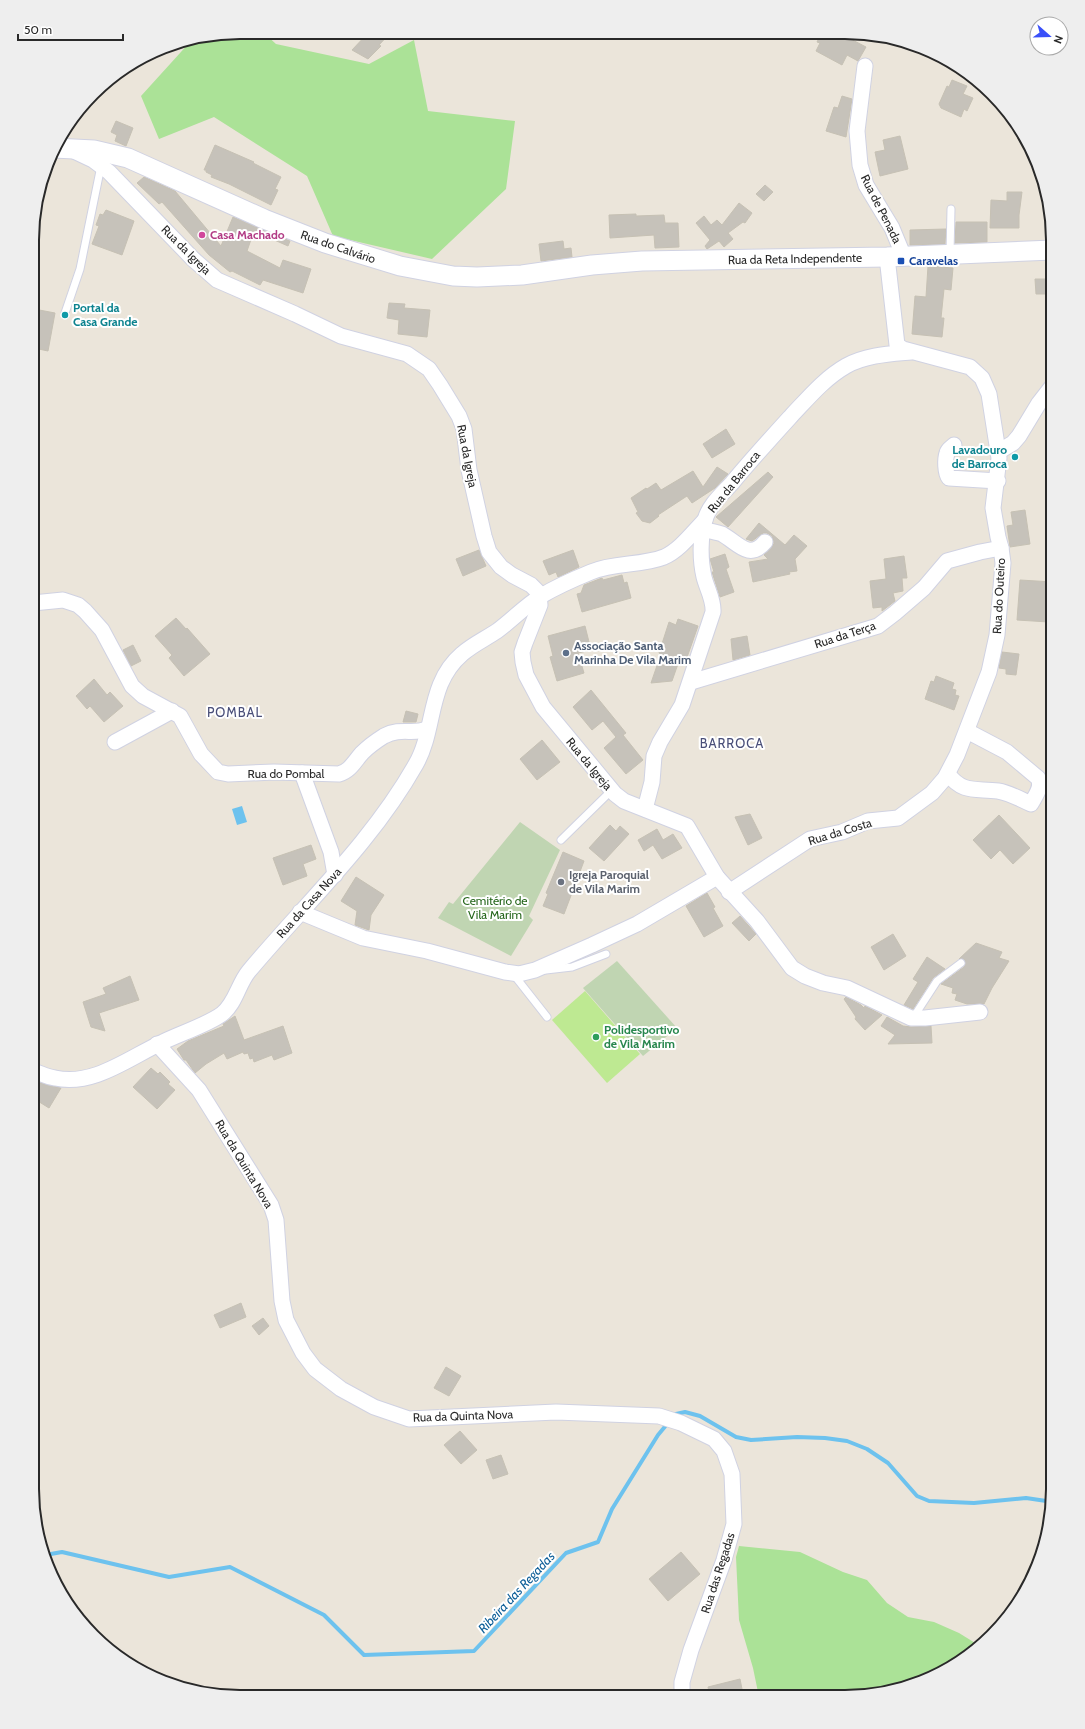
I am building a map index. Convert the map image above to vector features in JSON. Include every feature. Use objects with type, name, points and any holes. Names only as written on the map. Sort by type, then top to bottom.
[{"type":"street","name":"Rua de Penada","points":[[865,66],[857,131],[860,165],[866,185],[892,228],[895,257]]},
{"type":"street","name":"Rua da Igreja","points":[[62,148],[102,165],[200,266],[217,280],[341,336],[407,354],[429,369],[462,422],[469,470],[489,552],[501,567],[535,588],[540,597],[539,609],[522,652],[526,675],[543,707],[611,791],[624,801],[687,826],[717,877],[729,892],[757,921],[792,968],[811,979],[854,990],[904,1016],[913,1018]]},
{"type":"street","name":"Rua do Calvário","points":[[62,148],[117,155],[151,168],[277,224],[325,243],[373,259],[416,270],[453,276],[500,277],[538,273]]},
{"type":"street","name":"Rua da Reta Independente","points":[[538,273],[592,265],[626,262],[895,257],[1046,250]]},
{"type":"street","name":"Rua do Outeiro","points":[[895,257],[896,342],[899,348],[964,365],[977,372],[985,383],[989,394],[998,452],[998,481],[993,508],[1001,548],[1002,572],[996,643],[987,677],[959,752],[948,774]]},
{"type":"street","name":"Rua da Barroca","points":[[645,809],[652,782],[654,756],[660,742],[679,711],[691,682],[713,608],[703,572],[702,553],[704,524],[715,502],[817,388],[828,378],[848,365],[863,359],[888,354],[914,352]]},
{"type":"street","points":[[998,452],[1013,443],[1019,436],[1046,394]]},
{"type":"street","points":[[954,445],[948,450],[947,455],[947,473],[949,478],[998,481]]},
{"type":"street","points":[[427,729],[437,692],[453,663],[466,651],[497,631],[540,597],[598,569],[664,557],[677,548],[704,524],[743,548],[751,551],[758,550],[766,542]]},
{"type":"street","name":"Rua da Terça","points":[[691,682],[878,626],[924,588],[947,561],[1001,548]]},
{"type":"street","name":"Rua do Pombal","points":[[39,602],[63,600],[78,605],[102,630],[127,678],[137,691],[172,711],[183,720],[203,758],[218,772],[228,774],[274,772],[335,775],[348,770],[366,749],[385,736],[399,731],[419,732],[427,729]]},
{"type":"street","points":[[115,742],[172,711]]},
{"type":"street","name":"Rua da Casa Nova","points":[[39,1074],[66,1080],[80,1078],[113,1068],[157,1044],[215,1018],[226,1010],[234,999],[239,985],[246,974],[368,836],[404,785],[420,757],[427,729]]},
{"type":"street","points":[[948,774],[957,784],[966,788],[1004,792],[1030,804],[1039,789],[1040,783],[1038,778],[1014,757],[967,731]]},
{"type":"street","points":[[302,773],[331,852],[335,875]]},
{"type":"street","name":"Rua da Costa","points":[[729,892],[810,839],[842,832],[868,821],[898,818],[932,793],[948,774]]},
{"type":"street","points":[[300,912],[363,938],[427,950],[512,974],[535,970],[637,924],[717,877]]},
{"type":"street","points":[[913,1018],[980,1012]]},
{"type":"street","name":"Rua da Quinta Nova","points":[[157,1044],[199,1090],[270,1205],[277,1225],[282,1301],[286,1320],[303,1353],[315,1369],[341,1389],[374,1407],[409,1419],[556,1412],[660,1416]]},
{"type":"street","name":"Rua das Regadas","points":[[660,1416],[681,1423],[714,1439],[724,1451],[732,1474],[734,1524],[724,1560],[691,1650],[682,1682],[682,1690]]},
{"type":"lane","points":[[65,313],[80,269],[102,165]]},
{"type":"lane","points":[[950,255],[951,209]]},
{"type":"lane","points":[[561,840],[611,791]]},
{"type":"lane","points":[[535,970],[565,968],[606,954]]},
{"type":"lane","points":[[913,1018],[937,981],[961,963]]},
{"type":"lane","points":[[512,974],[547,1017]]},
{"type":"green space","points":[[227,39],[271,39],[276,44],[369,64],[414,40],[428,111],[515,121],[506,189],[432,259],[333,236],[307,176],[214,117],[159,139],[141,96],[186,47],[201,43]]},
{"type":"green space","name":"Cemitério de Vila Marim","points":[[520,822],[560,850],[529,916],[533,920],[511,956],[438,918],[449,902],[453,904]]},
{"type":"green space","points":[[617,961],[677,1028],[643,1056],[583,988]]},
{"type":"green space","name":"Polidesportivo de Vila Marim","points":[[585,991],[640,1054],[607,1083],[552,1020]]},
{"type":"green space","points":[[739,1546],[800,1552],[843,1572],[867,1580],[887,1603],[908,1617],[934,1622],[959,1633],[974,1642],[945,1663],[922,1675],[884,1686],[858,1690],[758,1690],[753,1668],[739,1620],[736,1557]]},
{"type":"water","points":[[242,806],[247,822],[237,825],[232,809]]},
{"type":"building","points":[[362,39],[385,39],[379,45],[381,46],[368,59],[352,50]]},
{"type":"building","points":[[818,39],[851,39],[866,47],[858,61],[847,55],[842,65],[816,51],[820,43],[817,42]]},
{"type":"building","points":[[952,80],[967,86],[963,94],[973,98],[967,111],[964,109],[961,117],[941,108],[939,104],[947,86],[949,87]]},
{"type":"building","points":[[842,96],[852,99],[846,137],[826,131],[834,107],[838,108]]},
{"type":"building","points":[[116,121],[133,128],[126,146],[115,141],[117,135],[111,132]]},
{"type":"building","points":[[900,136],[908,169],[880,176],[875,152],[885,150],[883,140]]},
{"type":"building","points":[[215,145],[254,162],[253,163],[281,177],[275,189],[278,190],[271,205],[229,184],[211,177],[212,175],[204,170]]},
{"type":"building","points":[[144,177],[175,191],[221,246],[233,217],[290,241],[288,246],[254,231],[247,251],[280,268],[283,260],[311,269],[303,293],[263,280],[260,285],[232,271],[230,272],[209,255],[162,202],[159,204],[137,183]]},
{"type":"building","points":[[765,185],[773,192],[764,201],[756,194]]},
{"type":"building","points":[[1007,192],[1022,192],[1019,228],[990,228],[991,200],[1007,201]]},
{"type":"building","points":[[739,203],[752,213],[745,223],[743,222],[728,233],[733,239],[724,247],[719,241],[707,249],[705,246],[710,240],[696,223],[704,216],[711,225],[717,220],[722,225]]},
{"type":"building","points":[[106,210],[134,221],[122,255],[92,244],[99,226],[96,225],[100,214],[103,215]]},
{"type":"building","points":[[636,214],[636,216],[664,215],[665,223],[678,223],[679,247],[655,248],[654,235],[610,238],[609,215]]},
{"type":"building","points":[[956,222],[987,222],[987,242],[955,243]]},
{"type":"building","points":[[946,229],[945,244],[910,245],[910,230]]},
{"type":"building","points":[[563,241],[564,249],[571,248],[572,257],[541,261],[539,244]]},
{"type":"building","points":[[928,266],[953,268],[951,290],[944,289],[941,318],[944,318],[942,337],[912,334],[915,296],[926,297]]},
{"type":"building","points":[[1035,279],[1046,279],[1046,294],[1036,294]]},
{"type":"building","points":[[389,303],[405,304],[404,308],[430,310],[427,337],[398,334],[399,320],[387,318]]},
{"type":"building","points":[[39,310],[55,313],[48,351],[39,349]]},
{"type":"building","points":[[726,429],[735,444],[712,458],[703,444]]},
{"type":"building","points":[[717,467],[728,474],[715,488],[692,503],[687,496],[658,515],[659,516],[650,523],[642,521],[636,513],[638,512],[631,498],[646,488],[647,489],[656,483],[661,490],[693,471],[703,487]]},
{"type":"building","points":[[768,472],[773,477],[728,527],[716,517]]},
{"type":"building","points":[[1025,510],[1030,544],[1010,547],[1007,526],[1013,525],[1011,512]]},
{"type":"building","points":[[759,523],[785,545],[794,535],[807,546],[795,559],[797,571],[789,572],[790,574],[753,582],[749,562],[768,559],[764,555],[774,544],[772,536],[767,533],[763,533],[752,541],[746,539]]},
{"type":"building","points":[[479,550],[486,566],[463,576],[456,559]]},
{"type":"building","points":[[573,550],[579,567],[558,577],[556,572],[549,575],[543,561]]},
{"type":"building","points":[[725,554],[729,567],[726,569],[734,592],[720,597],[712,572],[714,572],[710,559]]},
{"type":"building","points":[[904,556],[907,578],[902,578],[903,591],[893,593],[895,601],[882,611],[882,607],[873,608],[870,581],[886,579],[884,559]]},
{"type":"building","points":[[622,575],[624,583],[627,582],[631,598],[582,612],[577,594],[581,593],[584,585],[602,578],[603,580]]},
{"type":"building","points":[[1020,580],[1046,582],[1046,622],[1017,620]]},
{"type":"building","points":[[176,618],[210,654],[184,676],[169,658],[172,655],[155,636]]},
{"type":"building","points":[[678,619],[698,626],[685,663],[679,661],[672,681],[651,683],[661,654],[659,653],[669,622],[676,625]]},
{"type":"building","points":[[585,626],[591,650],[578,653],[584,673],[557,681],[550,657],[553,656],[548,636]]},
{"type":"building","points":[[747,636],[750,655],[733,660],[731,639]]},
{"type":"building","points":[[133,645],[141,661],[131,666],[123,650]]},
{"type":"building","points":[[1002,652],[1019,654],[1016,675],[1006,674],[1006,669],[999,668]]},
{"type":"building","points":[[936,676],[954,683],[952,689],[956,690],[955,695],[959,696],[954,710],[925,699],[931,681],[934,682]]},
{"type":"building","points":[[94,679],[107,695],[110,692],[123,706],[104,722],[90,706],[87,709],[76,696]]},
{"type":"building","points":[[591,690],[626,733],[623,735],[643,760],[626,774],[604,748],[616,737],[603,721],[592,730],[573,707]]},
{"type":"building","points":[[406,711],[418,714],[416,722],[403,722]]},
{"type":"building","points":[[542,740],[560,762],[537,780],[520,759]]},
{"type":"building","points":[[750,814],[762,838],[748,845],[735,817]]},
{"type":"building","points":[[999,815],[1030,848],[1013,864],[1000,850],[991,859],[973,840]]},
{"type":"building","points":[[610,825],[616,831],[620,826],[629,834],[604,861],[589,848]]},
{"type":"building","points":[[657,829],[663,840],[673,834],[682,848],[662,859],[653,845],[644,851],[638,840]]},
{"type":"building","points":[[311,845],[316,859],[303,864],[307,876],[283,885],[273,858]]},
{"type":"building","points":[[563,852],[584,861],[564,914],[543,906],[548,894],[546,893]]},
{"type":"building","points":[[356,877],[384,895],[371,915],[369,930],[355,925],[357,911],[341,901]]},
{"type":"building","points":[[707,893],[723,926],[704,937],[686,906]]},
{"type":"building","points":[[740,916],[756,934],[749,941],[732,923]]},
{"type":"building","points":[[893,934],[906,956],[884,970],[871,947]]},
{"type":"building","points":[[976,943],[1002,952],[999,958],[1009,961],[984,1004],[967,1004],[955,1000],[957,994],[952,993],[953,988],[941,984],[964,967],[965,960],[959,959]]},
{"type":"building","points":[[927,957],[945,969],[933,978],[913,1009],[904,1005],[918,982],[913,979]]},
{"type":"building","points":[[130,976],[139,1000],[99,1013],[105,1031],[91,1027],[83,1002],[106,994],[103,988]]},
{"type":"building","points":[[846,997],[864,1008],[865,1006],[882,1015],[865,1030],[855,1019],[856,1017],[844,999]]},
{"type":"building","points":[[235,1016],[244,1040],[283,1026],[292,1053],[274,1060],[272,1055],[254,1062],[253,1058],[250,1059],[248,1053],[244,1054],[243,1052],[227,1059],[224,1053],[195,1073],[177,1049],[188,1041],[224,1026],[223,1024]]},
{"type":"building","points":[[887,1017],[903,1026],[931,1026],[932,1043],[888,1044],[895,1035],[881,1026]]},
{"type":"building","points":[[151,1068],[158,1074],[160,1072],[170,1082],[168,1084],[175,1090],[157,1109],[133,1087]]},
{"type":"building","points":[[39,1082],[61,1088],[49,1108],[39,1102]]},
{"type":"building","points":[[241,1303],[246,1317],[220,1328],[214,1315]]},
{"type":"building","points":[[263,1318],[269,1326],[259,1335],[252,1326]]},
{"type":"building","points":[[446,1367],[461,1376],[449,1396],[434,1388]]},
{"type":"building","points":[[460,1431],[477,1450],[461,1464],[444,1445]]},
{"type":"building","points":[[501,1455],[508,1474],[493,1479],[486,1460]]},
{"type":"building","points":[[681,1552],[700,1574],[668,1601],[649,1579]]},
{"type":"building","points":[[740,1679],[742,1690],[709,1690],[708,1687]]},
{"type":"waterway","name":"Ribeira das Regadas","points":[[674,1417],[676,1414],[685,1412],[700,1416],[736,1437],[751,1440],[797,1437],[825,1438],[847,1441],[867,1449],[888,1463],[917,1496],[929,1501],[974,1503],[1026,1498],[1046,1501]]},
{"type":"waterway","name":"Ribeira das Regadas","points":[[50,1554],[62,1552],[169,1577],[230,1567],[324,1615],[364,1655],[474,1651],[566,1553],[598,1542],[612,1509],[658,1435],[668,1423]]},
{"type":"place","name":"Casa Machado","points":[[202,235]]},
{"type":"place","name":"Caravelas","points":[[901,261]]},
{"type":"place","name":"Portal da Casa Grande","points":[[65,315]]},
{"type":"place","name":"Lavadouro de Barroca","points":[[1015,457]]},
{"type":"place","name":"Associação Santa Marinha De Vila Marim","points":[[566,653]]},
{"type":"place","name":"Igreja Paroquial de Vila Marim","points":[[561,882]]},
{"type":"place","name":"Polidesportivo de Vila Marim","points":[[596,1037]]},
{"type":"district","name":"POMBAL","points":[[235,712]]},
{"type":"district","name":"BARROCA","points":[[732,743]]}]
